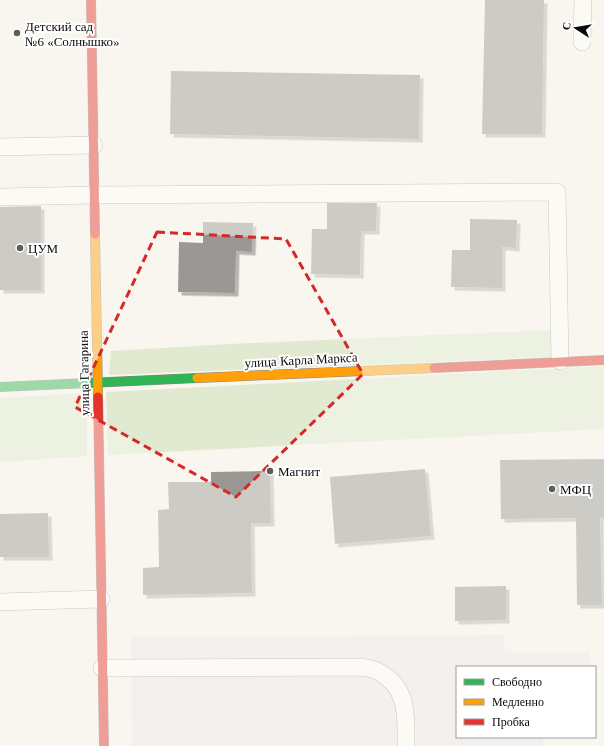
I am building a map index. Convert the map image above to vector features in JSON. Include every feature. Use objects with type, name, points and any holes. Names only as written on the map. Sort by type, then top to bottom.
[{"type":"street","name":"улица Гагарина","points":[[91,0],[104,746]]},
{"type":"street","name":"улица Карла Маркса","points":[[0,387],[604,360]]},
{"type":"lane","points":[[582,42],[583,0]]},
{"type":"lane","points":[[0,147],[94,145]]},
{"type":"lane","points":[[0,197],[557,192],[560,362]]},
{"type":"lane","points":[[0,602],[101,599]]},
{"type":"lane","points":[[102,668],[361,667],[379,671],[398,687],[406,709],[406,746]]},
{"type":"highlighted area","points":[[157,232],[286,239],[363,374],[236,497],[75,407]]},
{"type":"shaded area","points":[[504,635],[505,652],[590,652],[590,666],[456,666],[456,738],[543,738],[543,746],[132,746],[131,637]]},
{"type":"green space","points":[[553,330],[554,357],[109,375],[111,351],[230,344]]},
{"type":"green space","points":[[604,366],[604,429],[108,455],[106,392]]},
{"type":"green space","points":[[86,393],[87,456],[0,462],[0,398]]},
{"type":"building","points":[[485,0],[544,0],[542,134],[482,134]]},
{"type":"building","points":[[171,71],[420,75],[419,139],[170,134]]},
{"type":"building","points":[[327,203],[377,203],[376,231],[361,231],[360,275],[311,274],[312,229],[327,229]]},
{"type":"building","name":"ЦУМ","points":[[41,206],[41,290],[0,290],[0,207]]},
{"type":"building","points":[[470,219],[517,220],[516,248],[502,247],[502,288],[451,287],[452,250],[470,250]]},
{"type":"building","points":[[203,222],[253,223],[252,252],[236,251],[235,293],[178,292],[179,242],[203,243]]},
{"type":"building","name":"МФЦ","points":[[604,459],[604,517],[600,518],[602,605],[577,605],[576,518],[501,519],[500,460]]},
{"type":"building","points":[[425,469],[431,536],[335,544],[330,477]]},
{"type":"building","points":[[270,471],[271,523],[251,523],[252,593],[143,595],[143,568],[159,567],[158,510],[169,509],[168,482],[211,482],[211,472]]},
{"type":"building","points":[[48,513],[49,557],[0,557],[0,514]]},
{"type":"building","points":[[506,586],[506,620],[455,621],[455,587]]},
{"type":"traffic: fast","points":[[0,387],[197,378]]},
{"type":"traffic: slow","points":[[95,234],[98,397]]},
{"type":"traffic: slow","points":[[197,378],[434,368]]},
{"type":"traffic: jam","points":[[91,0],[95,234]]},
{"type":"traffic: jam","points":[[434,368],[604,360]]},
{"type":"traffic: jam","points":[[98,397],[104,746]]},
{"type":"place","name":"Детский сад №6 «Солнышко»","points":[[17,33]]},
{"type":"place","name":"ЦУМ","points":[[20,248]]},
{"type":"place","name":"Магнит","points":[[270,471]]},
{"type":"place","name":"МФЦ","points":[[552,489]]}]
